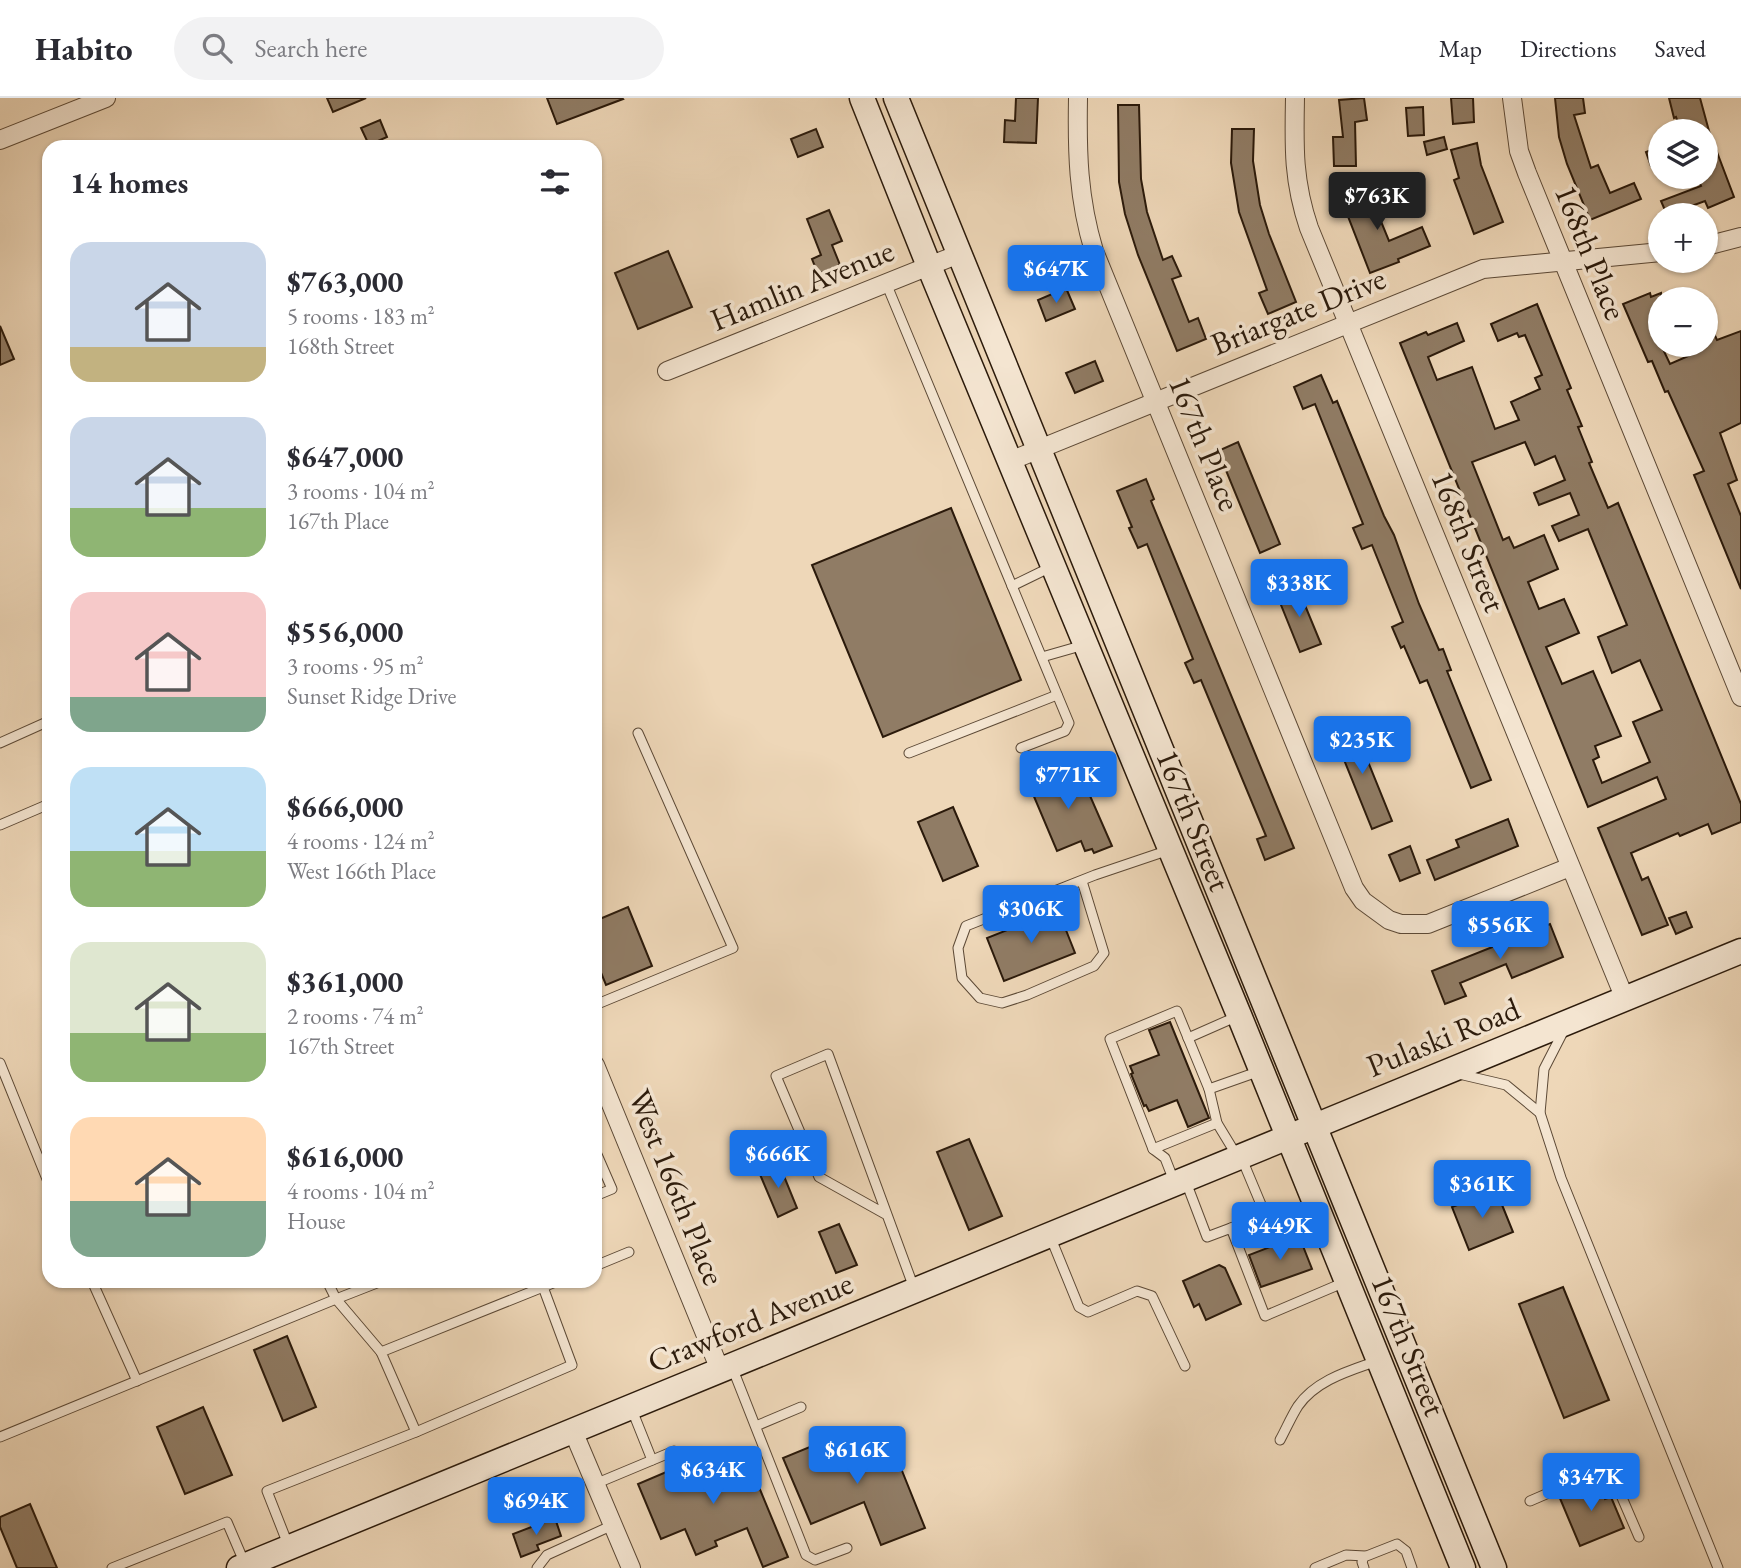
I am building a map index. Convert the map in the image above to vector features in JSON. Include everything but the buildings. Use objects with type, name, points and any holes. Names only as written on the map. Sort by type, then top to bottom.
[{"type":"main road","name":"167th Street","points":[[862,98],[1463,1568]]},
{"type":"main road","name":"167th Street","points":[[896,98],[1494,1568]]},
{"type":"main road","name":"Pulaski Road","points":[[1287,1137],[1741,951]]},
{"type":"main road","name":"Crawford Avenue","points":[[242,1567],[1287,1137]]},
{"type":"street","name":"167th Place","points":[[1078,98],[1077,162],[1087,227],[1102,272],[1348,875],[1363,901],[1377,913],[1401,924],[1428,924],[1570,867]]},
{"type":"street","name":"168th Street","points":[[1295,98],[1294,166],[1298,192],[1309,228],[1625,999]]},
{"type":"street","name":"168th Place","points":[[1512,98],[1522,161],[1741,697]]},
{"type":"street","points":[[0,141],[95,100]]},
{"type":"street","points":[[1718,243],[1741,237]]},
{"type":"street","name":"Briargate Drive","points":[[1010,461],[1483,269],[1648,253]]},
{"type":"street","name":"Hamlin Avenue","points":[[667,371],[959,254]]},
{"type":"street","name":"West 166th Place","points":[[602,1081],[726,1368]]},
{"type":"street","points":[[573,1431],[631,1568]]},
{"type":"lane","points":[[886,283],[1069,723],[1065,731],[1021,748]]},
{"type":"lane","points":[[1012,586],[1053,566]]},
{"type":"lane","points":[[1042,657],[1086,645]]},
{"type":"lane","points":[[909,753],[1057,695]]},
{"type":"lane","points":[[0,743],[42,724]]},
{"type":"lane","points":[[602,1002],[733,948],[638,733]]},
{"type":"lane","points":[[0,825],[42,807]]},
{"type":"lane","points":[[1082,881],[1104,953],[1094,966],[1002,1003],[980,998],[962,978],[958,948],[966,926],[1082,881],[1170,850]]},
{"type":"lane","points":[[1265,1214],[1207,1237],[1165,1158],[1153,1149],[1110,1039],[1177,1011],[1209,1089],[1217,1124],[1239,1156],[1265,1214],[1288,1227],[1320,1215]]},
{"type":"lane","points":[[1188,1038],[1239,1015]]},
{"type":"lane","points":[[1567,1022],[1544,1069],[1540,1113],[1561,1178],[1718,1568]]},
{"type":"lane","points":[[887,1216],[819,1177],[776,1076],[828,1054],[914,1290]]},
{"type":"lane","points":[[0,1063],[42,1167]]},
{"type":"lane","points":[[1209,1089],[1260,1071]]},
{"type":"lane","points":[[1447,1071],[1506,1085],[1540,1113]]},
{"type":"lane","points":[[1153,1149],[1217,1124]]},
{"type":"lane","points":[[602,1166],[612,1189],[602,1193]]},
{"type":"lane","points":[[1231,1228],[1265,1316],[1347,1281]]},
{"type":"lane","points":[[1049,1235],[1079,1307],[1088,1312],[1137,1291],[1152,1296],[1185,1366]]},
{"type":"lane","points":[[602,1263],[629,1252]]},
{"type":"lane","points":[[95,1288],[137,1381]]},
{"type":"lane","points":[[330,1288],[336,1299],[381,1352],[416,1432]]},
{"type":"lane","points":[[0,1437],[364,1288]]},
{"type":"lane","points":[[381,1352],[540,1288]]},
{"type":"lane","points":[[289,1548],[267,1491],[416,1432],[572,1365],[542,1288]]},
{"type":"lane","points":[[1280,1440],[1299,1405],[1309,1395],[1331,1378],[1379,1360]]},
{"type":"lane","points":[[726,1368],[756,1426],[806,1555],[815,1560],[847,1548]]},
{"type":"lane","points":[[631,1407],[652,1460]]},
{"type":"lane","points":[[756,1426],[802,1407]]},
{"type":"lane","points":[[595,1484],[674,1451]]},
{"type":"lane","points":[[1530,1501],[1597,1472],[1608,1473],[1614,1479],[1639,1537]]},
{"type":"lane","points":[[112,1568],[227,1522],[242,1567]]},
{"type":"lane","points":[[537,1568],[547,1555],[613,1525]]},
{"type":"lane","points":[[1315,1568],[1346,1555],[1365,1556],[1397,1544],[1405,1551],[1412,1568]]},
{"type":"lane","points":[[1364,1568],[1362,1562],[1365,1556]]}]
